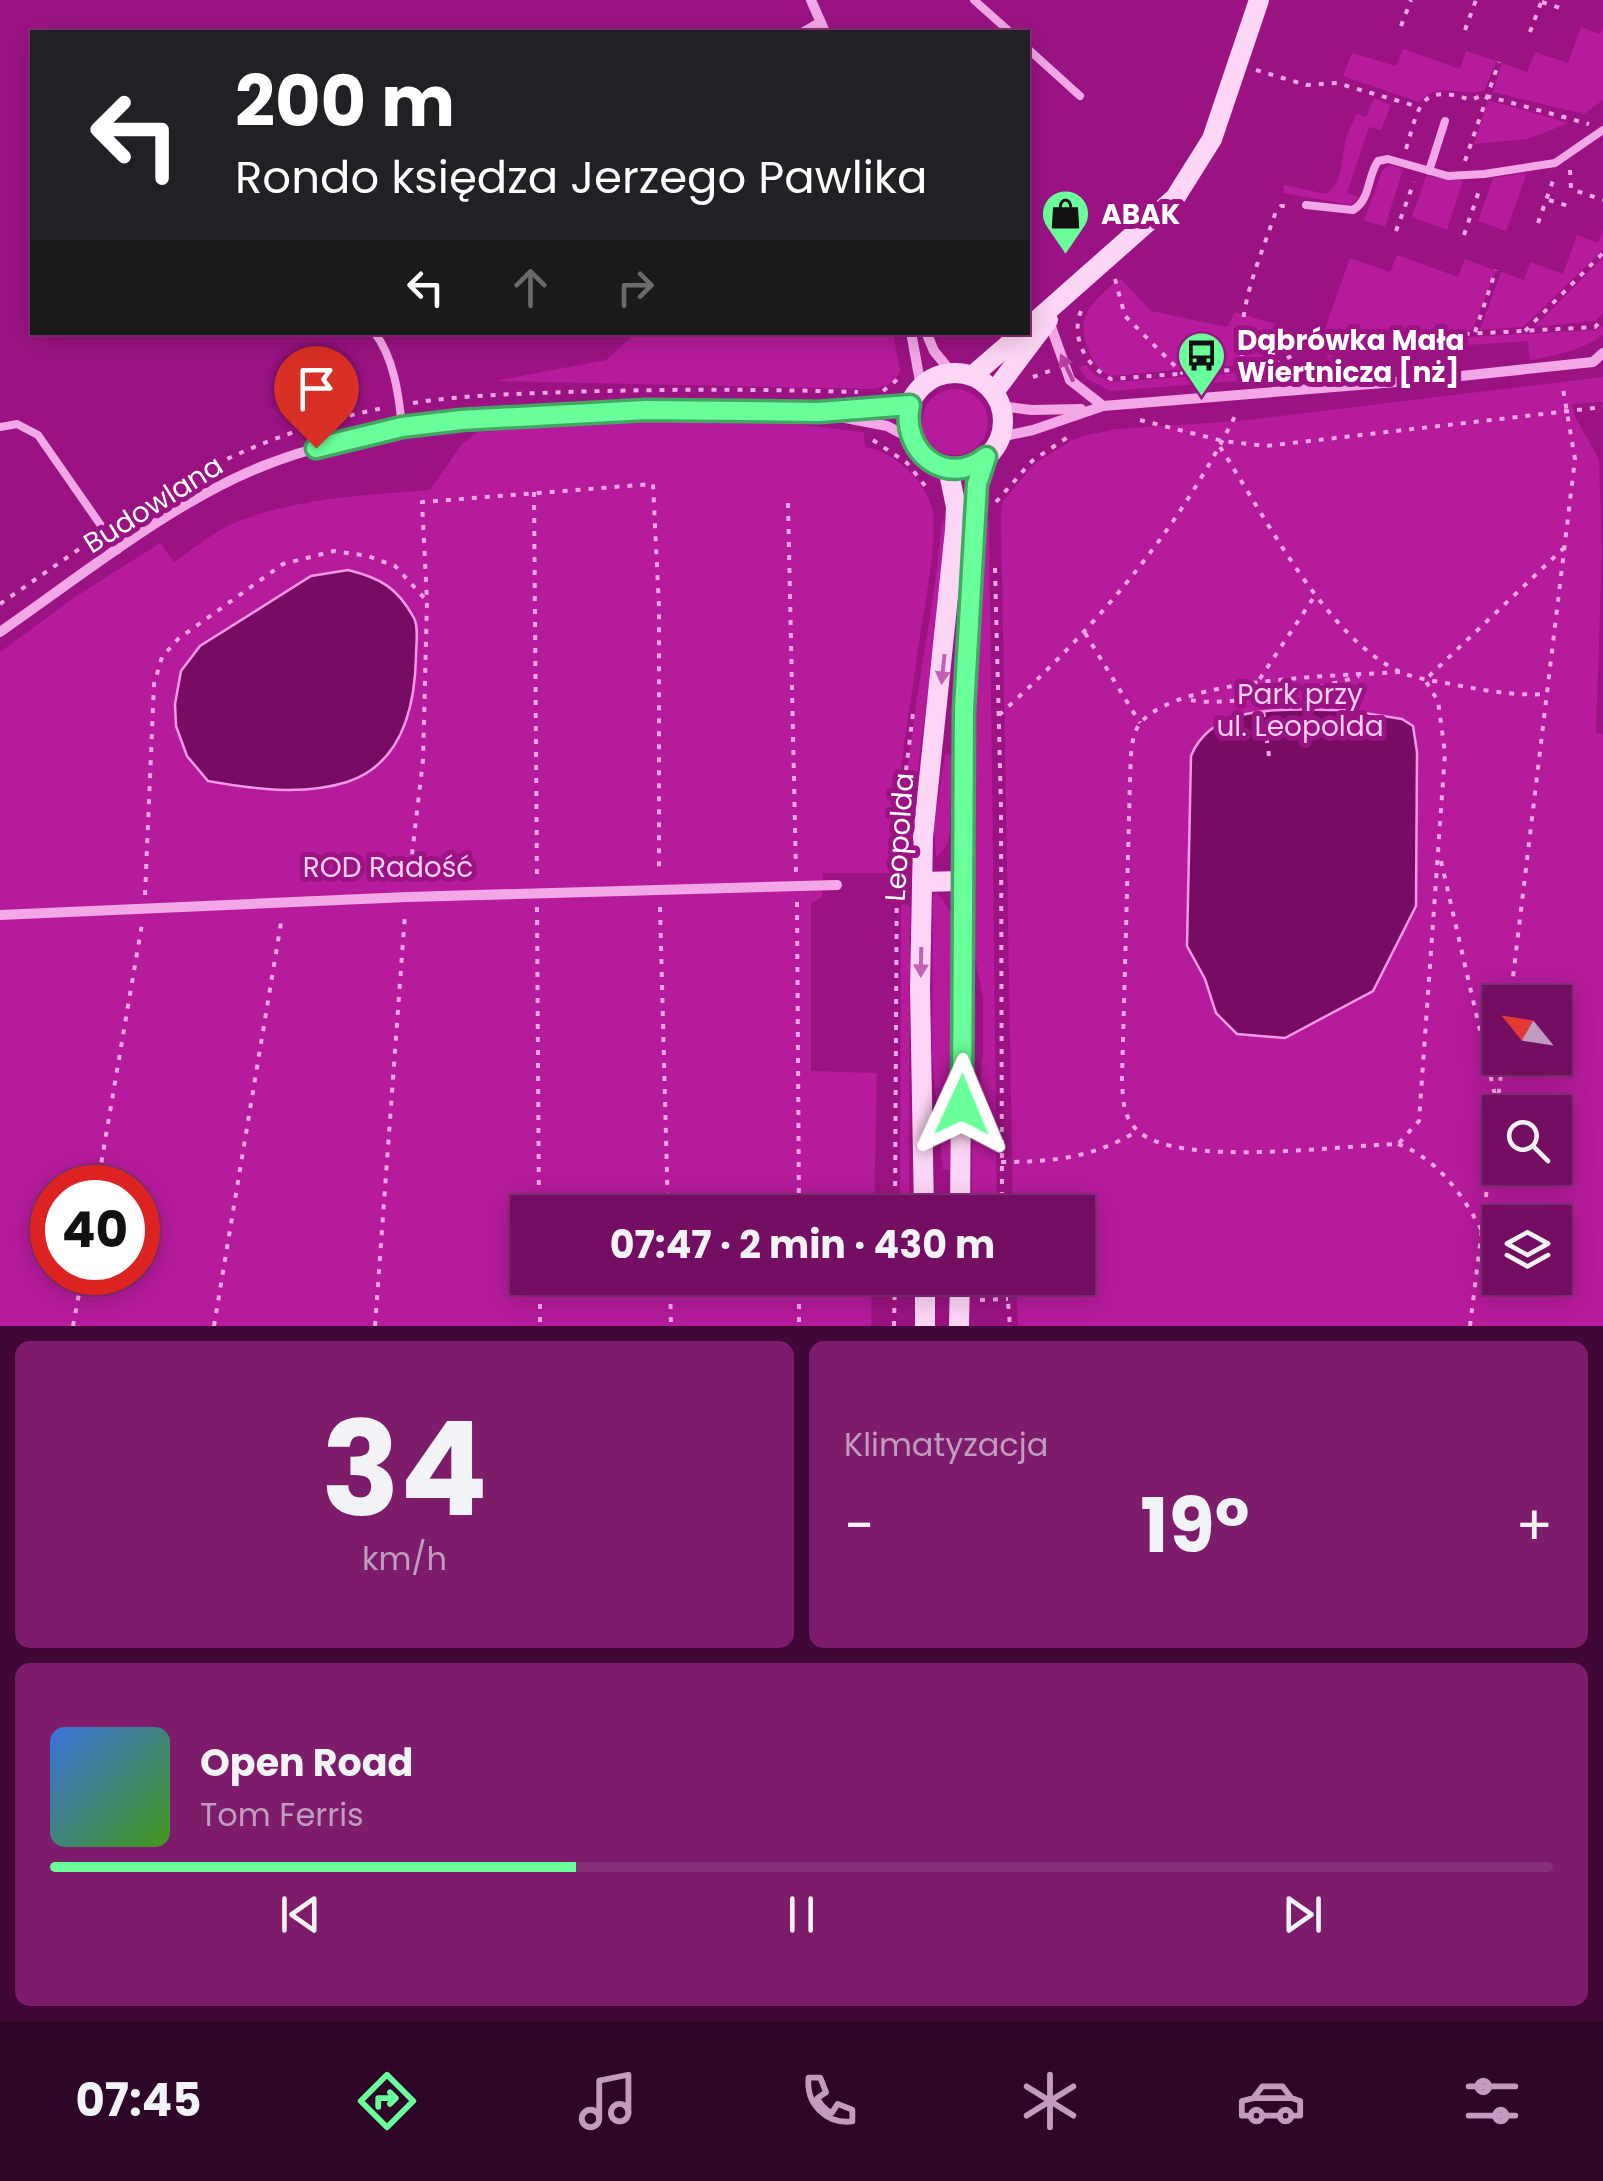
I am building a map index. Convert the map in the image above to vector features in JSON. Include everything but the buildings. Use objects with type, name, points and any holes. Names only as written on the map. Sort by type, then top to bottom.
[{"type":"street","points":[[811,0],[823,27]]},
{"type":"street","points":[[1030,326],[1175,198],[1212,139],[1259,0]]},
{"type":"street","points":[[960,1195],[964,709],[978,474],[1000,437],[997,399],[1063,298]]},
{"type":"street","points":[[1049,319],[1070,380],[1103,406]]},
{"type":"street","points":[[910,438],[915,396],[911,335]]},
{"type":"street","points":[[927,335],[934,351],[962,374],[997,399],[1032,410],[1087,409],[1593,362],[1603,353]]},
{"type":"street","points":[[819,412],[915,396],[930,380],[962,374],[1018,335]]},
{"type":"street","points":[[1000,437],[1033,430],[1087,409]]},
{"type":"street","name":"Budowlana","points":[[0,632],[213,489],[262,466],[316,448],[402,427],[461,420],[646,410],[819,412]]},
{"type":"street","points":[[819,412],[887,426],[910,438],[932,463],[948,468],[969,466],[986,457]]},
{"type":"street","name":"Leopolda","points":[[924,1195],[923,837],[956,530],[956,506],[948,468]]},
{"type":"street","points":[[922,882],[963,882]]},
{"type":"street","points":[[0,915],[407,897],[837,885]]},
{"type":"street","points":[[925,1295],[925,1326]]},
{"type":"street","points":[[960,1295],[960,1326]]},
{"type":"lane","points":[[974,0],[1008,30]]},
{"type":"lane","points":[[1030,51],[1080,96]]},
{"type":"lane","points":[[1430,171],[1446,121]]},
{"type":"lane","points":[[1306,205],[1353,210],[1365,199],[1378,161],[1388,158],[1430,171],[1484,174],[1561,159],[1603,129]]},
{"type":"lane","points":[[376,335],[383,343],[395,382],[402,427]]},
{"type":"lane","points":[[0,428],[16,424],[38,436],[118,550]]},
{"type":"path","points":[[1401,26],[1411,0]]},
{"type":"path","points":[[1465,30],[1476,0]]},
{"type":"path","points":[[1530,32],[1542,1],[1566,10]]},
{"type":"path","points":[[1460,175],[1499,62]]},
{"type":"path","points":[[1252,69],[1306,85],[1338,82],[1419,107]]},
{"type":"path","points":[[1402,163],[1419,107],[1436,94],[1448,92],[1471,100],[1487,96],[1603,129]]},
{"type":"path","points":[[1574,150],[1571,189],[1603,200]]},
{"type":"path","points":[[1538,222],[1561,159]]},
{"type":"path","points":[[1396,231],[1419,168]]},
{"type":"path","points":[[1464,235],[1484,174]]},
{"type":"path","points":[[1546,200],[1568,206]]},
{"type":"path","points":[[1243,369],[1240,328],[1244,304],[1276,211],[1281,206],[1306,205]]},
{"type":"path","points":[[1525,330],[1603,253]]},
{"type":"path","points":[[1474,333],[1496,270]]},
{"type":"path","points":[[1106,286],[1115,277],[1126,316],[1183,374]]},
{"type":"path","points":[[1083,307],[1078,317],[1079,337],[1095,371],[1111,379],[1271,367],[1317,342],[1595,326],[1603,319]]},
{"type":"path","points":[[1512,985],[1576,459],[1561,365]]},
{"type":"path","points":[[1136,420],[1222,444],[1266,446],[1603,408]]},
{"type":"path","points":[[999,715],[1085,633],[1149,556],[1222,444],[1238,409]]},
{"type":"path","points":[[995,506],[1032,461],[1078,430]]},
{"type":"path","points":[[879,443],[912,468],[934,500]]},
{"type":"path","points":[[1222,444],[1316,594],[1345,631],[1400,672],[1425,680],[1497,694],[1548,694]]},
{"type":"path","points":[[375,1326],[407,897],[422,760],[427,601],[422,502],[653,484],[659,607],[659,890],[668,1195]]},
{"type":"path","points":[[534,491],[540,1195]]},
{"type":"path","points":[[788,502],[799,1195]]},
{"type":"path","points":[[1425,680],[1567,545]]},
{"type":"path","points":[[101,1165],[144,908],[154,684],[162,657],[178,638],[283,564],[334,551],[368,556],[396,566],[427,601]]},
{"type":"path","points":[[994,562],[999,715],[1002,1195]]},
{"type":"path","points":[[1270,756],[1258,680],[1316,594]]},
{"type":"path","points":[[1085,633],[1140,723]]},
{"type":"path","points":[[1400,672],[1258,680],[1164,706],[1140,723],[1133,745],[1130,781],[1124,1110],[1137,1131],[1172,1148],[1219,1153],[1398,1144],[1414,1150],[1454,1186],[1482,1230],[1470,1326]]},
{"type":"path","points":[[1187,698],[1198,702],[1262,696],[1333,685],[1363,674]]},
{"type":"path","points":[[1398,1144],[1419,1122],[1445,752],[1438,701],[1425,680]]},
{"type":"path","points":[[1439,854],[1496,1095]]},
{"type":"path","points":[[214,1326],[284,902]]},
{"type":"path","points":[[1001,1162],[1064,1160],[1118,1143],[1137,1131]]},
{"type":"path","points":[[74,1326],[79,1295]]},
{"type":"path","points":[[540,1295],[540,1326]]},
{"type":"path","points":[[670,1295],[671,1326]]},
{"type":"path","points":[[799,1295],[800,1326]]},
{"type":"path","points":[[894,1326],[895,1295]]},
{"type":"path","points":[[1008,1295],[1010,1326]]},
{"type":"path","points":[[972,1300],[1008,1299]]},
{"type":"path","points":[[895,1302],[909,1302]]},
{"type":"green space","points":[[1603,26],[1603,100],[1584,114],[1493,92],[1502,63],[1527,72],[1535,52],[1568,63],[1581,27],[1600,34]]},
{"type":"green space","points":[[1403,49],[1460,69],[1466,51],[1496,61],[1485,90],[1443,90],[1419,102],[1343,76],[1352,53],[1396,66]]},
{"type":"green space","points":[[1374,98],[1391,105],[1381,130],[1369,127],[1347,193],[1359,197],[1351,205],[1283,193],[1284,185],[1326,194],[1332,189],[1339,178],[1346,140],[1357,113],[1366,117]]},
{"type":"green space","points":[[1488,100],[1569,123],[1528,139],[1474,144]]},
{"type":"green space","points":[[1390,165],[1403,169],[1385,227],[1364,220],[1382,171]]},
{"type":"green space","points":[[1527,173],[1506,231],[1478,221],[1493,178]]},
{"type":"green space","points":[[1426,176],[1463,181],[1447,230],[1412,217]]},
{"type":"green space","points":[[1603,230],[1603,250],[1523,327],[1480,330],[1501,272],[1524,280],[1530,262],[1563,274],[1577,235],[1598,243]]},
{"type":"green space","points":[[1397,255],[1458,277],[1465,259],[1496,270],[1472,330],[1322,337],[1350,258],[1390,272]]},
{"type":"green space","points":[[1603,258],[1603,313],[1595,321],[1534,327]]},
{"type":"green space","points":[[1117,280],[1122,280],[1151,311],[1227,327],[1235,312],[1288,328],[1273,362],[1110,376],[1092,359],[1084,328],[1088,311]]},
{"type":"green space","points":[[1603,326],[1603,335],[1586,345],[1530,360],[1528,341],[1341,353],[1341,373],[1332,366],[1322,345],[1596,330]]},
{"type":"green space","points":[[634,335],[893,335],[900,370],[889,384],[871,389],[494,381],[606,360]]},
{"type":"green space","points":[[1086,365],[1095,375],[1113,382],[1237,373],[1237,381],[1110,391],[1086,378],[1079,367]]},
{"type":"green space","name":"Park przy ul. Leopolda","points":[[1603,377],[1603,402],[1572,404],[1599,460],[1602,551],[1596,733],[1603,734],[1603,1326],[1018,1326],[1017,1295],[1095,1295],[1095,1195],[1013,1195],[1001,515],[1003,501],[1034,464],[1072,440],[1117,429],[1238,421]]},
{"type":"green space","points":[[955,389],[968,391],[978,399],[986,409],[986,435],[978,445],[968,453],[955,455],[942,453],[932,445],[924,435],[922,422],[924,409],[932,399],[942,391]]},
{"type":"green space","name":"ROD Radość","points":[[748,419],[864,432],[865,447],[888,455],[908,470],[930,501],[934,525],[932,556],[899,784],[891,873],[823,873],[822,897],[811,903],[811,1071],[877,1073],[874,1195],[510,1195],[510,1295],[872,1295],[871,1326],[0,1326],[0,652],[75,597],[160,543],[174,562],[225,528],[280,508],[329,499],[430,490],[462,444],[480,430],[565,423]]},
{"type":"green space","points":[[982,520],[989,520],[997,1195],[972,1195],[972,1151],[983,1055],[983,998],[974,953],[975,647]]},
{"type":"green space","points":[[942,521],[948,521],[945,557],[913,805],[911,850],[901,871],[911,740]]},
{"type":"green space","points":[[945,754],[952,755],[950,834],[936,858],[934,826]]},
{"type":"green space","points":[[937,892],[951,912],[950,1170],[943,1170],[932,1056],[933,895]]},
{"type":"green space","points":[[901,895],[910,907],[909,1195],[900,1195]]},
{"type":"shaded area","points":[[348,570],[387,585],[416,622],[413,695],[393,748],[366,774],[330,786],[278,790],[208,781],[187,756],[176,726],[181,671],[200,646],[311,576]]},
{"type":"shaded area","points":[[1279,710],[1345,710],[1402,719],[1413,726],[1417,752],[1416,906],[1373,991],[1285,1038],[1237,1034],[1216,1013],[1205,979],[1187,946],[1191,756],[1202,738],[1217,725],[1236,717]]},
{"type":"place","name":"ABAK","points":[[1066,256]]},
{"type":"place","name":"Dąbrówka Mała Wiertnicza [nż]","points":[[1202,398]]},
{"type":"route","points":[[316,448],[402,427],[461,420],[646,410],[819,412],[910,405],[910,438],[932,463],[958,468],[986,457],[977,484],[964,709],[962,1105]]}]
